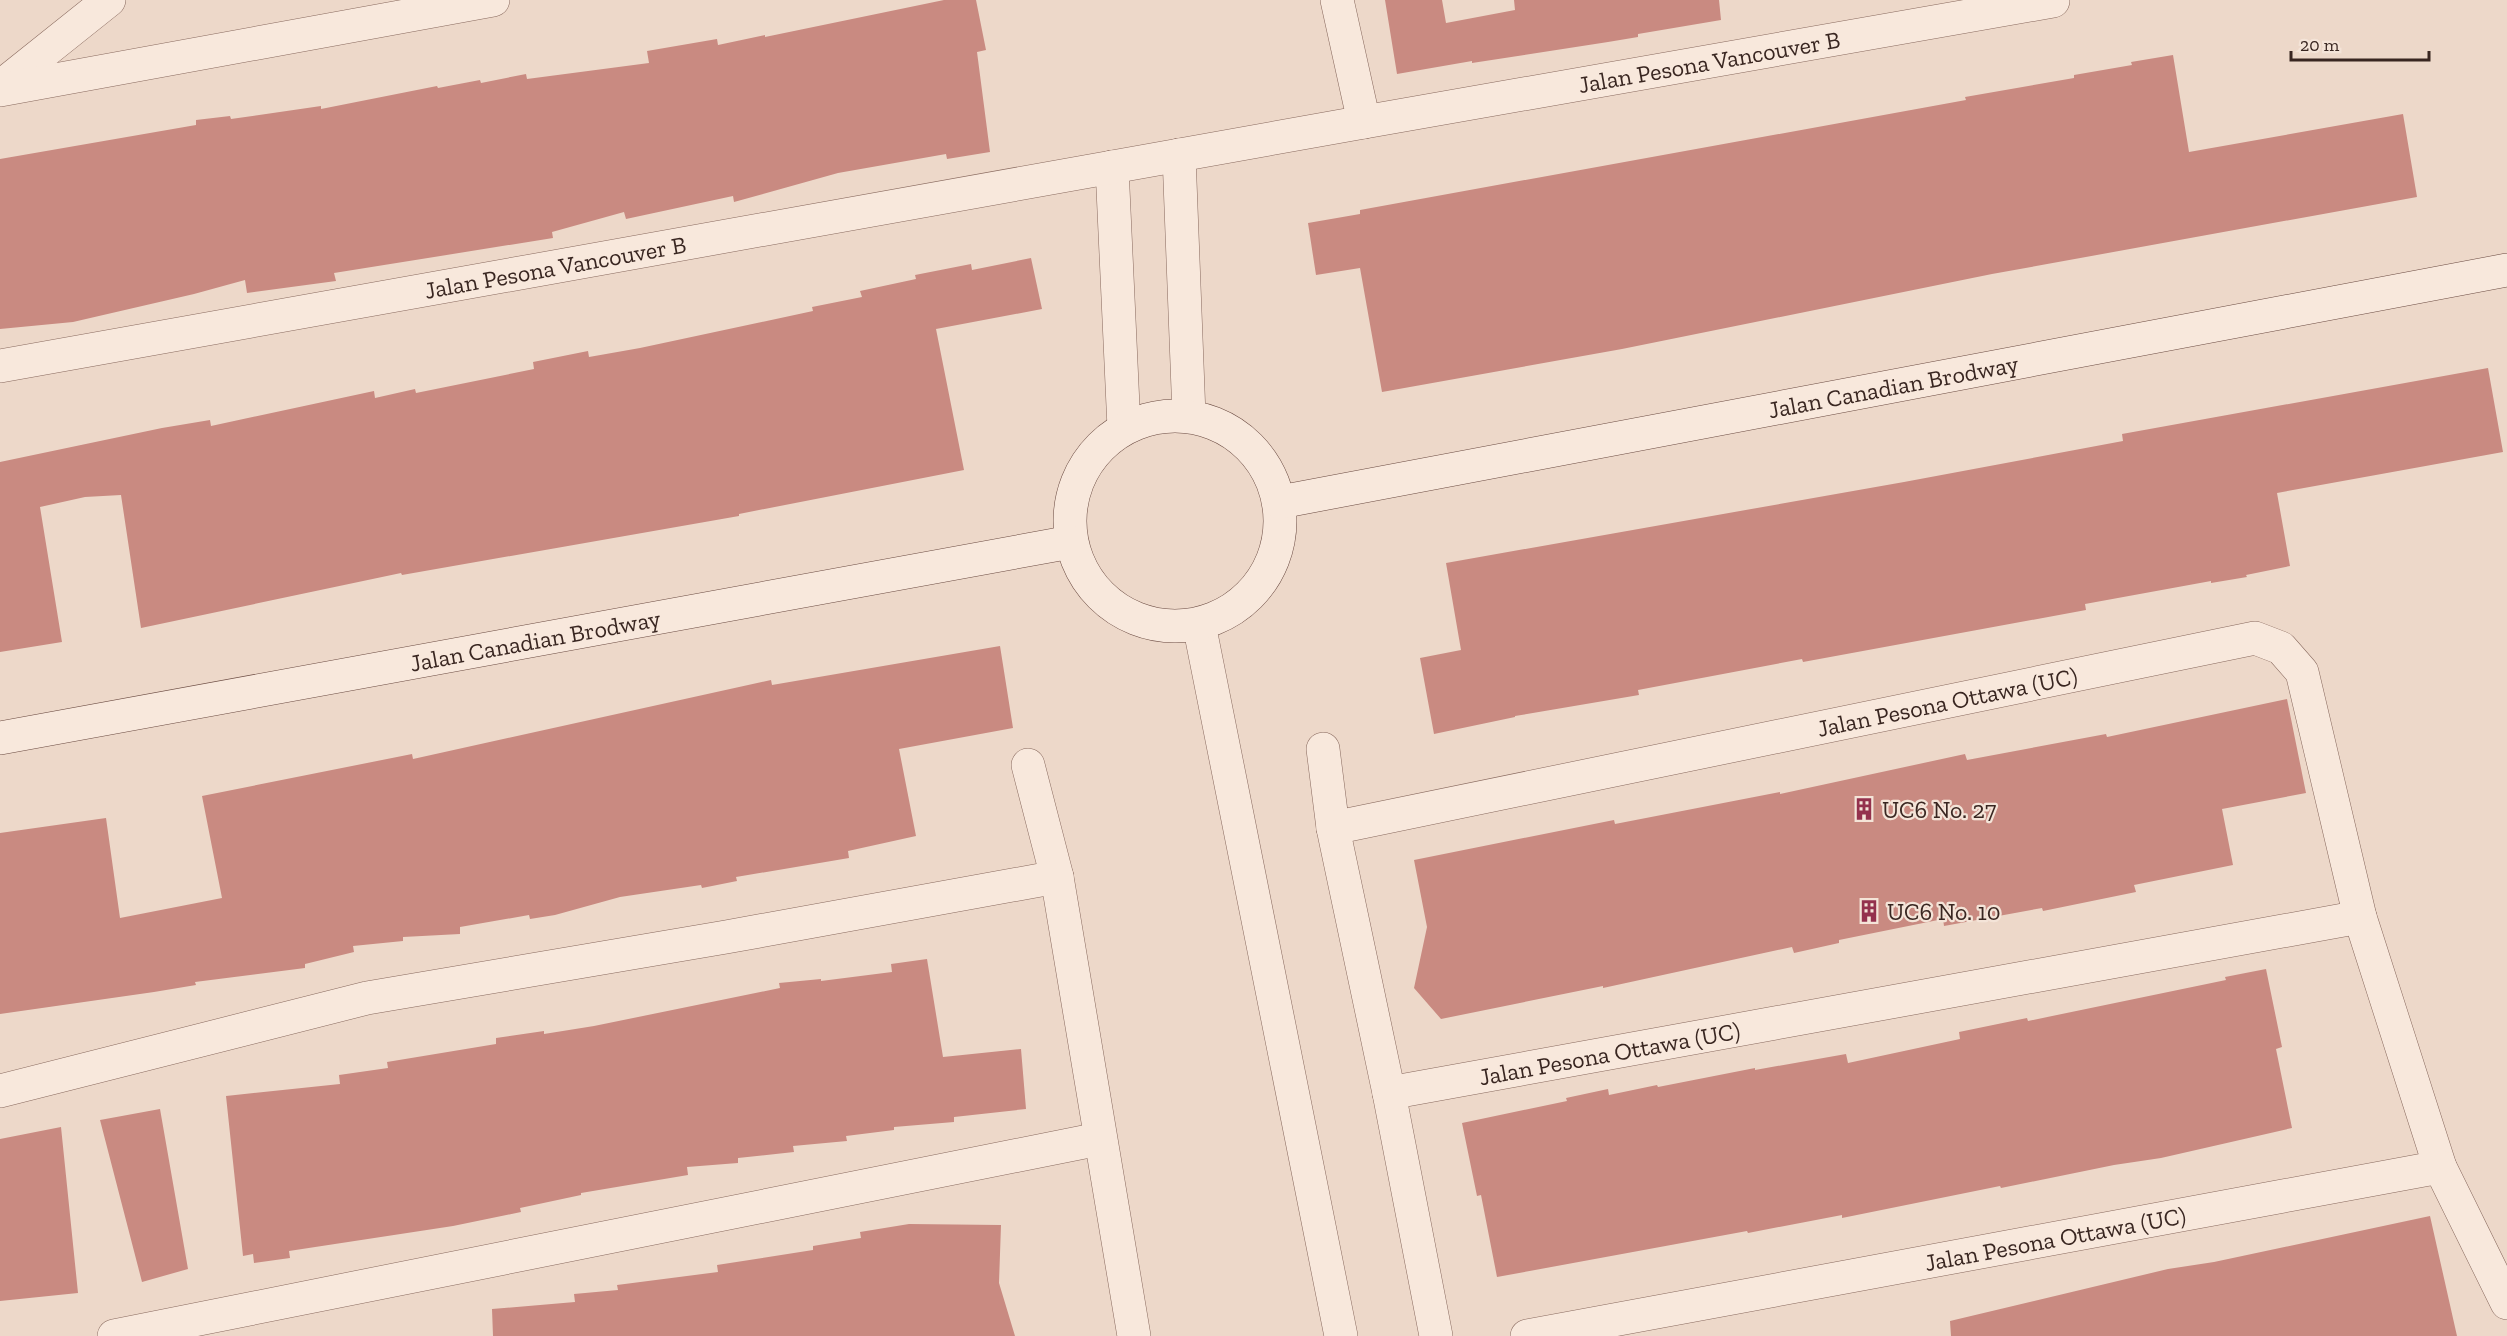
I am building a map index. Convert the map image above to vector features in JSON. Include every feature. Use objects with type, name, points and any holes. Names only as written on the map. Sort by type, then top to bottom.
[{"type":"street","points":[[0,88],[110,0]]},
{"type":"street","points":[[0,88],[493,0]]},
{"type":"street","points":[[1337,0],[1364,122]]},
{"type":"street","name":"Jalan Pesona Vancouver B","points":[[0,366],[2053,1]]},
{"type":"street","points":[[1179,155],[1189,416]]},
{"type":"street","points":[[1112,167],[1124,429]]},
{"type":"street","name":"Jalan Canadian Brodway","points":[[1280,502],[2507,270]]},
{"type":"street","points":[[1189,416],[1221,425],[1248,444],[1269,470],[1280,502],[1281,534],[1272,565],[1254,592],[1229,612],[1199,624],[1165,626],[1132,618],[1103,600],[1082,574],[1071,542],[1070,509],[1078,477],[1098,449],[1124,429],[1155,417],[1189,416]]},
{"type":"street","name":"Jalan Canadian Brodway","points":[[0,738],[1071,542]]},
{"type":"street","points":[[1199,624],[1341,1336]]},
{"type":"street","name":"Jalan Pesona Ottawa (UC)","points":[[1333,828],[2255,638],[2281,648],[2302,672],[2361,917],[2440,1167],[2507,1303]]},
{"type":"street","points":[[1323,748],[1333,828],[1389,1093],[1436,1336]]},
{"type":"street","points":[[1028,765],[1057,877],[1099,1139],[1134,1336]]},
{"type":"street","points":[[0,1091],[367,998],[726,937],[1057,877]]},
{"type":"street","name":"Jalan Pesona Ottawa (UC)","points":[[1389,1093],[2361,917]]},
{"type":"street","points":[[114,1336],[1099,1139]]},
{"type":"street","name":"Jalan Pesona Ottawa (UC)","points":[[1527,1336],[2440,1167]]},
{"type":"building","points":[[944,0],[976,0],[986,50],[977,52],[990,152],[947,159],[946,154],[838,173],[734,202],[733,196],[626,219],[624,212],[552,232],[553,238],[334,273],[336,281],[247,293],[245,280],[73,322],[0,329],[0,159],[196,125],[196,120],[230,116],[231,119],[321,106],[321,109],[437,86],[438,88],[480,80],[481,83],[526,74],[527,79],[649,63],[647,51],[717,39],[718,45],[765,35],[765,37]]},
{"type":"building","points":[[1385,0],[1442,0],[1446,23],[1515,10],[1514,0],[1719,0],[1721,20],[1638,34],[1638,37],[1397,74]]},
{"type":"building","points":[[2173,55],[2189,152],[2403,114],[2417,197],[1992,274],[1622,349],[1382,392],[1360,268],[1316,275],[1308,223],[1360,214],[1360,210],[1966,100],[1965,97],[2074,78],[2074,75]]},
{"type":"building","points":[[1031,258],[1042,309],[936,329],[964,470],[739,514],[739,516],[402,575],[401,573],[141,628],[121,495],[85,497],[40,507],[62,642],[0,652],[0,462],[162,428],[210,420],[211,426],[374,391],[375,398],[415,389],[416,393],[534,369],[533,362],[588,351],[589,357],[640,348],[813,311],[812,307],[862,297],[860,291],[916,279],[915,275],[971,264],[972,270]]},
{"type":"building","points":[[2488,368],[2503,452],[2277,493],[2290,566],[2246,575],[2247,577],[2211,583],[2211,581],[2085,604],[2086,610],[1638,690],[1639,695],[1515,716],[1434,734],[1420,658],[1461,650],[1446,563],[1904,482],[2123,441],[2122,434]]},
{"type":"building","points":[[1000,646],[1013,728],[899,749],[916,836],[848,851],[849,858],[736,877],[737,881],[702,888],[701,885],[620,897],[555,915],[530,919],[529,915],[460,927],[460,934],[403,937],[403,941],[353,946],[354,952],[305,964],[305,968],[195,982],[196,985],[154,992],[0,1014],[0,833],[106,818],[120,918],[222,898],[202,796],[412,754],[413,759],[771,680],[772,685]]},
{"type":"building","points":[[2287,699],[2306,793],[2222,809],[2233,865],[2134,885],[2136,892],[2043,911],[2042,908],[1944,926],[1943,919],[1839,940],[1839,943],[1794,953],[1792,947],[1603,988],[1603,986],[1441,1019],[1414,988],[1427,927],[1414,860],[1614,820],[1615,824],[1780,792],[1780,794],[1965,754],[1967,760],[2106,734],[2107,737]]},
{"type":"building","points":[[927,959],[943,1057],[1021,1049],[1026,1109],[954,1117],[954,1122],[894,1127],[894,1130],[846,1136],[847,1141],[793,1146],[794,1152],[738,1158],[738,1163],[687,1167],[688,1175],[581,1193],[581,1195],[520,1208],[521,1212],[453,1226],[289,1251],[290,1258],[254,1263],[253,1254],[243,1256],[226,1096],[340,1084],[339,1075],[388,1068],[387,1062],[496,1044],[496,1038],[544,1031],[544,1034],[594,1026],[780,988],[779,983],[821,979],[821,981],[892,972],[891,964]]},
{"type":"building","points":[[2266,969],[2282,1047],[2276,1049],[2292,1128],[2161,1158],[2001,1188],[2000,1186],[1842,1218],[1842,1215],[1748,1233],[1747,1231],[1497,1277],[1481,1195],[1477,1196],[1462,1123],[1567,1101],[1566,1098],[1608,1089],[1609,1095],[1846,1054],[1848,1063],[1960,1039],[1959,1032],[2027,1018],[2028,1021],[2226,980],[2225,977]]},
{"type":"building","points":[[160,1109],[188,1269],[142,1282],[100,1120]]},
{"type":"building","points":[[61,1127],[78,1293],[0,1301],[0,1139]]},
{"type":"building","points":[[2430,1216],[2457,1336],[1951,1336],[1950,1321],[2168,1269],[2214,1262]]},
{"type":"building","points":[[909,1224],[1001,1225],[999,1283],[1015,1336],[493,1336],[492,1309],[575,1302],[574,1294],[618,1290],[617,1285],[718,1272],[717,1265],[813,1250],[813,1246],[861,1238],[860,1232]]},
{"type":"place","name":"UC6 No. 27","points":[[1864,809]]},
{"type":"place","name":"UC6 No. 10","points":[[1869,911]]}]
